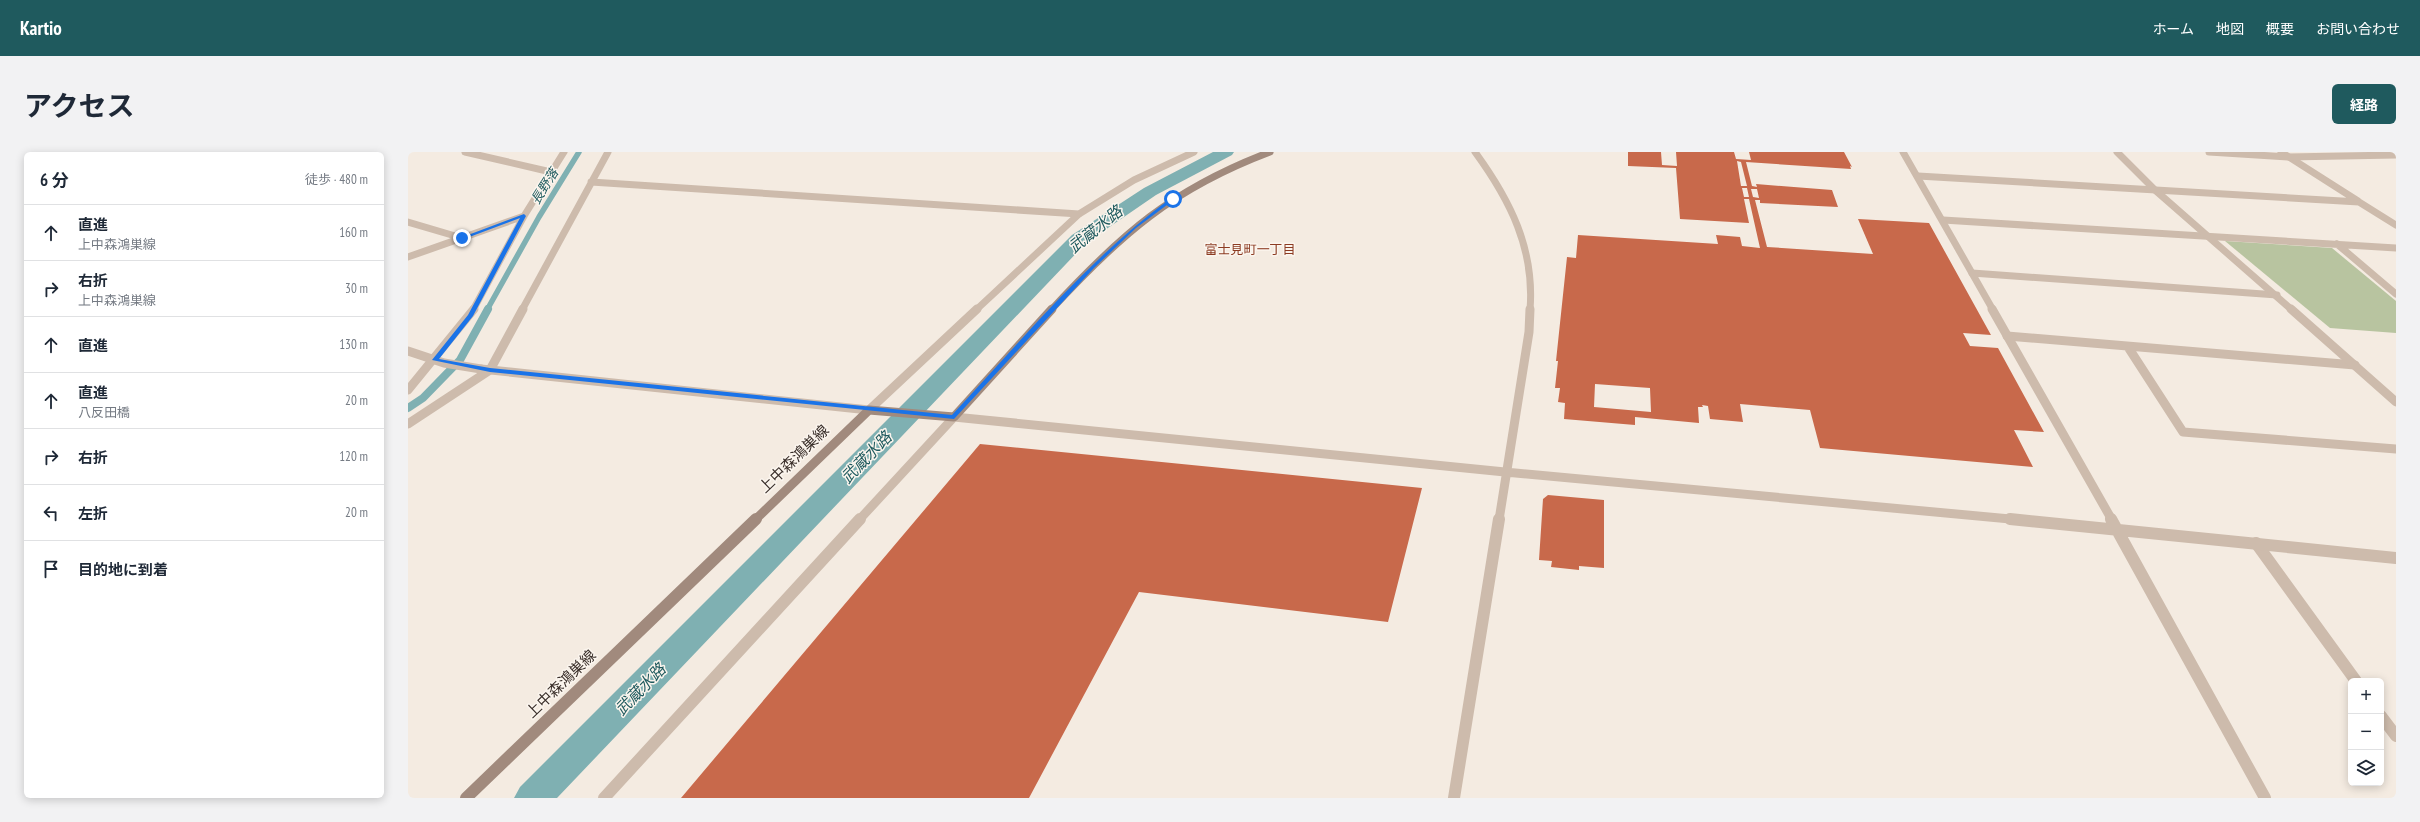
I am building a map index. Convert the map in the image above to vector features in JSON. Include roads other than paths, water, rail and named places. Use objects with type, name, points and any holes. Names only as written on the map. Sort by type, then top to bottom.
[{"type":"main road","points":[[869,410],[954,417],[1070,290],[1134,227],[1159,208],[1190,188],[1235,166],[1270,152]]},
{"type":"main road","name":"上中森鴻巣線","points":[[466,798],[869,410]]},
{"type":"street","points":[[465,152],[551,172]]},
{"type":"street","points":[[408,390],[439,362],[470,316],[524,216],[564,152]]},
{"type":"street","points":[[408,424],[485,369],[608,152]]},
{"type":"street","points":[[408,351],[439,362],[485,369],[869,410],[1079,214],[1134,180],[1194,152]]},
{"type":"street","points":[[1454,798],[1528,332],[1531,277],[1525,244],[1510,204],[1475,152]]},
{"type":"street","points":[[1903,152],[1944,220],[1972,273],[2117,529],[2265,798]]},
{"type":"street","points":[[2117,152],[2155,190],[2277,295],[2396,402]]},
{"type":"street","points":[[2209,152],[2288,156],[2396,154]]},
{"type":"street","points":[[2282,152],[2396,225]]},
{"type":"street","points":[[2391,152],[2396,154]]},
{"type":"street","points":[[1918,176],[2359,202]]},
{"type":"street","points":[[591,182],[1079,214]]},
{"type":"street","points":[[408,257],[524,216]]},
{"type":"street","points":[[1944,220],[2396,248]]},
{"type":"street","points":[[408,222],[462,238]]},
{"type":"street","points":[[2337,244],[2396,294]]},
{"type":"street","points":[[1972,273],[2277,295]]},
{"type":"street","points":[[2007,336],[2355,365]]},
{"type":"street","points":[[2128,347],[2183,432],[2396,449]]},
{"type":"street","points":[[604,798],[954,417],[1505,472],[2117,529],[2396,558]]},
{"type":"street","points":[[2256,544],[2354,678]]},
{"type":"street","points":[[2384,720],[2396,736]]},
{"type":"waterway","name":"長野落","points":[[487,310],[539,217],[579,152]]},
{"type":"waterway","name":"武蔵水路","points":[[533,798],[1079,239],[1150,191],[1226,152]]},
{"type":"waterway","name":"長野落","points":[[408,408],[423,398],[460,360],[488,309]]},
{"type":"district","name":"富士見町一丁目","points":[[1250,249]]}]
